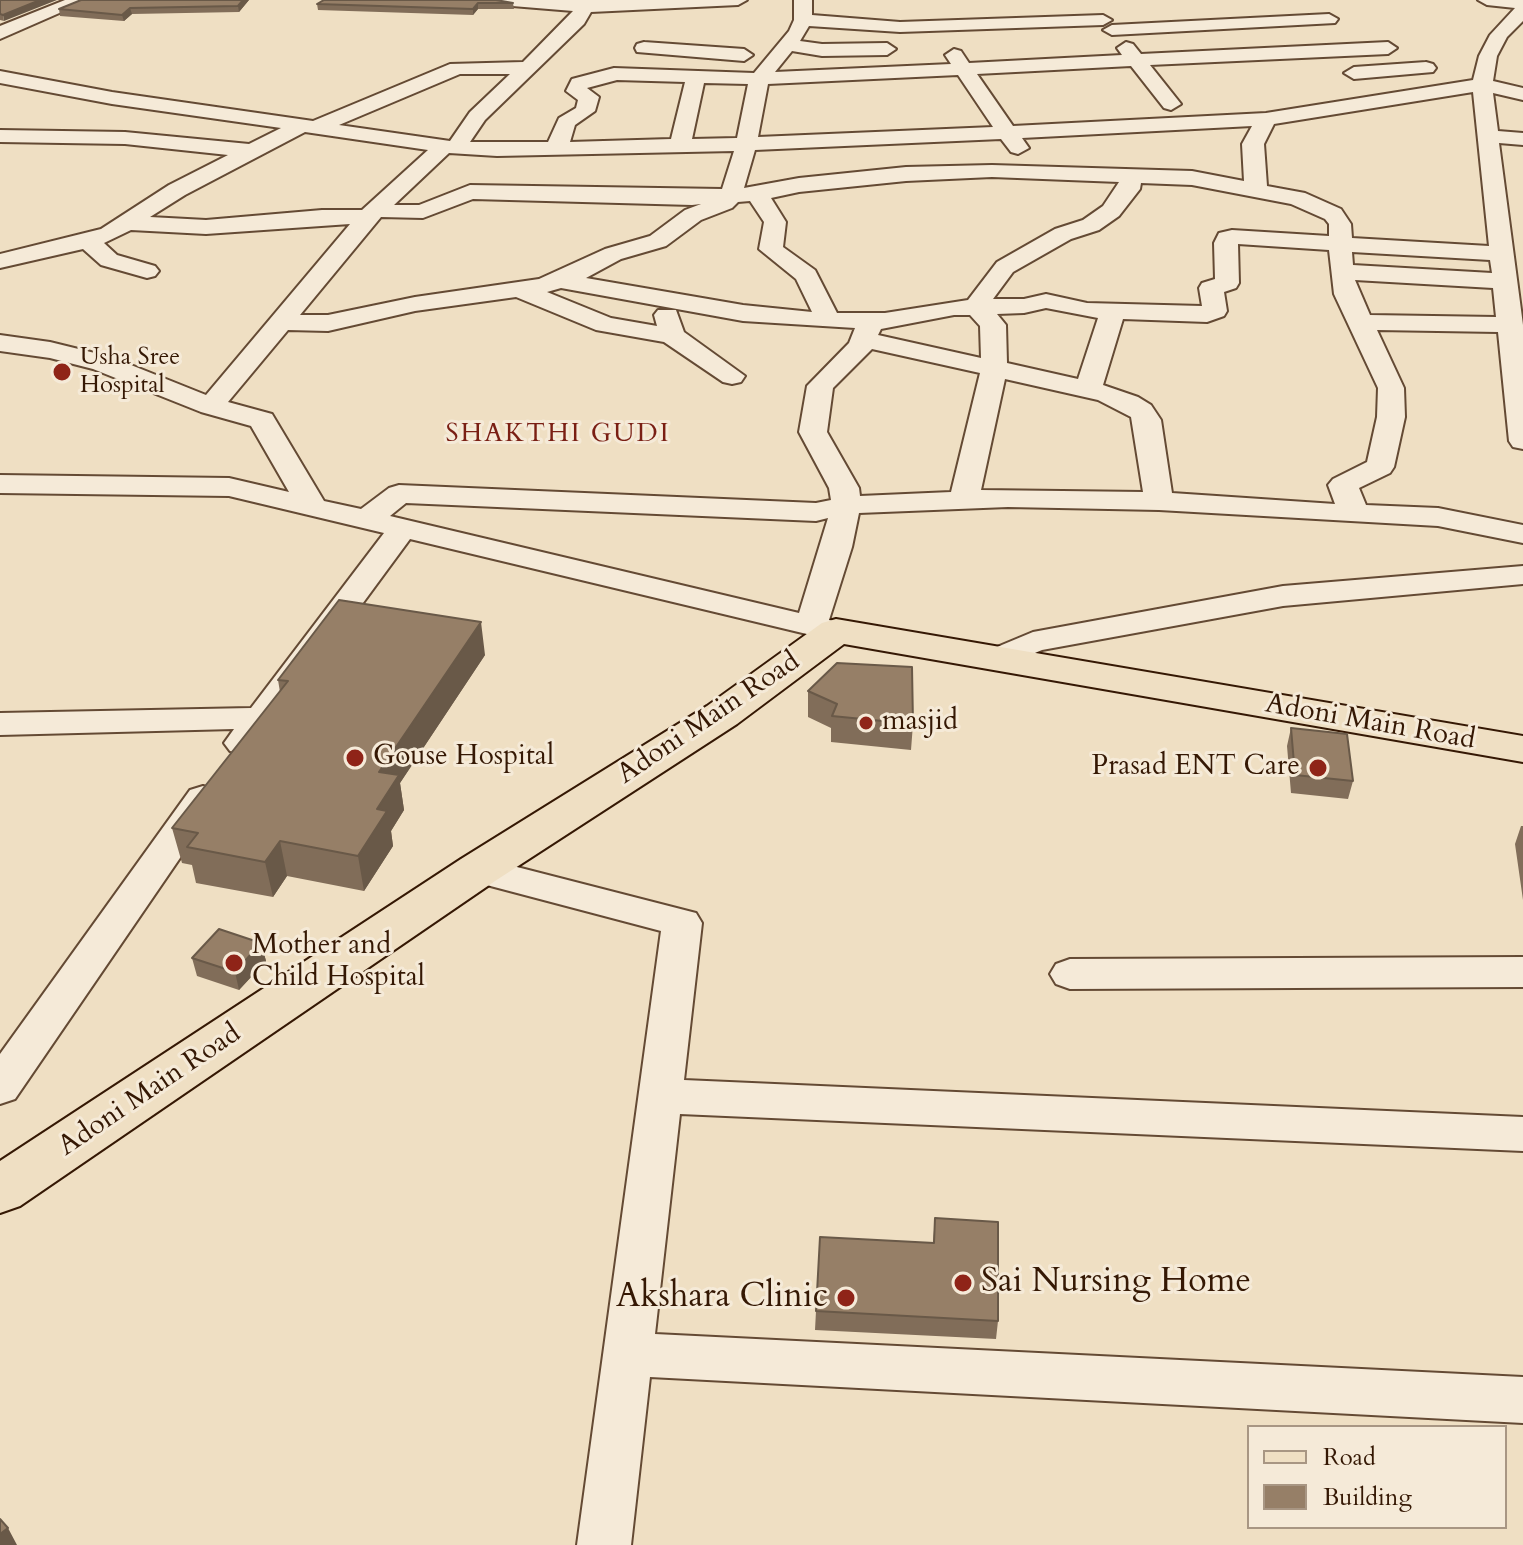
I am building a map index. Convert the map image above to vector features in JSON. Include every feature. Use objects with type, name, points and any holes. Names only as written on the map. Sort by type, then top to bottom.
[{"type":"main road","name":"Adoni Main Road","points":[[0,1190],[478,870],[722,715],[824,628],[1523,749]]},
{"type":"street","points":[[0,33],[80,0]]},
{"type":"street","points":[[500,0],[587,3],[738,0]]},
{"type":"street","points":[[1487,0],[1523,4]]},
{"type":"street","points":[[211,406],[373,213],[450,147],[525,68],[561,40],[587,3]]},
{"type":"street","points":[[967,24],[985,9],[986,3]]},
{"type":"street","points":[[279,322],[328,323],[415,304],[520,290],[559,280],[613,254],[658,241],[693,215],[724,203],[731,196],[761,100],[759,79],[783,50],[803,10],[967,24],[1336,22]]},
{"type":"street","points":[[1523,11],[1509,22],[1493,46],[1482,85],[1488,136],[1500,171],[1501,244],[1505,281],[1514,314],[1523,441]]},
{"type":"street","points":[[644,48],[907,49],[913,19]]},
{"type":"street","points":[[1105,21],[1153,82],[1178,103],[1141,105]]},
{"type":"street","points":[[1070,44],[1105,21],[1264,38],[1355,30],[1426,68],[1523,94]]},
{"type":"street","points":[[928,72],[918,54],[979,48]]},
{"type":"street","points":[[557,148],[566,122],[585,111],[589,97],[576,91],[581,82],[620,74],[759,79],[1388,48]]},
{"type":"street","points":[[951,50],[964,71],[968,92],[992,113],[1034,172]]},
{"type":"street","points":[[0,261],[88,241],[251,151],[457,68],[525,68]]},
{"type":"street","points":[[1338,74],[1426,68]]},
{"type":"street","points":[[0,77],[112,98],[450,147],[680,145],[748,134],[1022,111]]},
{"type":"street","points":[[680,145],[696,77]]},
{"type":"street","points":[[1124,83],[1185,81]]},
{"type":"street","points":[[748,134],[1007,132],[1267,109],[1482,85]]},
{"type":"street","points":[[968,92],[1006,90]]},
{"type":"street","points":[[1240,100],[1267,109]]},
{"type":"street","points":[[1256,189],[1253,144],[1267,109]]},
{"type":"street","points":[[0,136],[145,140],[251,151]]},
{"type":"street","points":[[1488,136],[1523,139]]},
{"type":"street","points":[[125,223],[206,227],[405,213],[423,211],[470,192],[731,196],[799,185],[906,174],[1132,174],[1192,178],[1256,189],[1317,205],[1333,214],[1341,233],[1341,272],[1346,294],[1391,388],[1391,417],[1380,467],[1343,485],[1354,514]]},
{"type":"street","points":[[976,306],[1005,267],[1063,234],[1091,225],[1111,211],[1129,189],[1132,174]]},
{"type":"street","points":[[757,194],[775,222],[771,249],[806,275],[828,320]]},
{"type":"street","points":[[867,330],[976,306],[1024,306],[1046,301],[1078,309],[1212,313],[1215,311],[1211,288],[1227,283],[1226,243],[1227,238],[1232,237],[1341,233],[1501,244]]},
{"type":"street","points":[[88,241],[109,260],[147,271]]},
{"type":"street","points":[[1341,272],[1505,281]]},
{"type":"street","points":[[559,280],[780,319],[828,320],[994,368],[1107,394],[1141,411],[1147,420],[1159,501]]},
{"type":"street","points":[[520,290],[605,325],[672,336],[732,376]]},
{"type":"street","points":[[666,298],[672,336]]},
{"type":"street","points":[[964,500],[994,368],[993,325],[976,306]]},
{"type":"street","points":[[1088,390],[1113,310]]},
{"type":"street","points":[[1361,322],[1514,314]]},
{"type":"street","points":[[0,484],[229,487],[824,628],[846,505],[844,488],[813,432],[820,386],[861,346],[867,330]]},
{"type":"street","points":[[0,343],[50,350],[102,363],[211,406],[262,420],[312,506]]},
{"type":"street","points":[[368,519],[399,494],[816,512],[846,505],[964,500],[1159,501],[1438,517],[1523,534]]},
{"type":"street","points":[[8,1063],[404,527]]},
{"type":"street","points":[[997,659],[1033,642],[1283,596],[1523,575]]},
{"type":"street","points":[[0,724],[260,718]]},
{"type":"street","points":[[478,870],[682,923],[604,1545]]},
{"type":"street","points":[[1070,974],[1523,972]]},
{"type":"street","points":[[661,1096],[1523,1134]]},
{"type":"street","points":[[628,1354],[1523,1400]]},
{"type":"building","points":[[0,0],[40,0],[3,15],[0,14]]},
{"type":"building","points":[[81,0],[243,0],[238,6],[130,8],[122,15],[59,9]]},
{"type":"building","points":[[324,0],[496,0],[513,3],[478,3],[473,9],[317,4]]},
{"type":"building","points":[[339,600],[481,622],[379,772],[399,775],[377,809],[387,811],[358,856],[280,841],[265,862],[187,847],[198,833],[172,828],[288,681],[278,680]]},
{"type":"building","points":[[837,663],[912,667],[913,724],[832,716],[837,704],[808,691]]},
{"type":"building","points":[[1291,728],[1347,734],[1353,781],[1295,775]]},
{"type":"building","points":[[219,929],[261,943],[235,972],[192,958]]},
{"type":"building","points":[[935,1218],[998,1222],[998,1321],[816,1311],[820,1237],[934,1243]]},
{"type":"building","points":[[0,1519],[8,1528],[0,1534]]},
{"type":"place","name":"Usha Sree Hospital","points":[[62,372]]},
{"type":"place","name":"masjid","points":[[866,723]]},
{"type":"place","name":"Gouse Hospital","points":[[355,758]]},
{"type":"place","name":"Prasad ENT Care","points":[[1318,768]]},
{"type":"place","name":"Mother and Child Hospital","points":[[234,963]]},
{"type":"place","name":"Sai Nursing Home","points":[[963,1283]]},
{"type":"place","name":"Akshara Clinic","points":[[846,1298]]},
{"type":"district","name":"SHAKTHI GUDI","points":[[558,435]]}]
